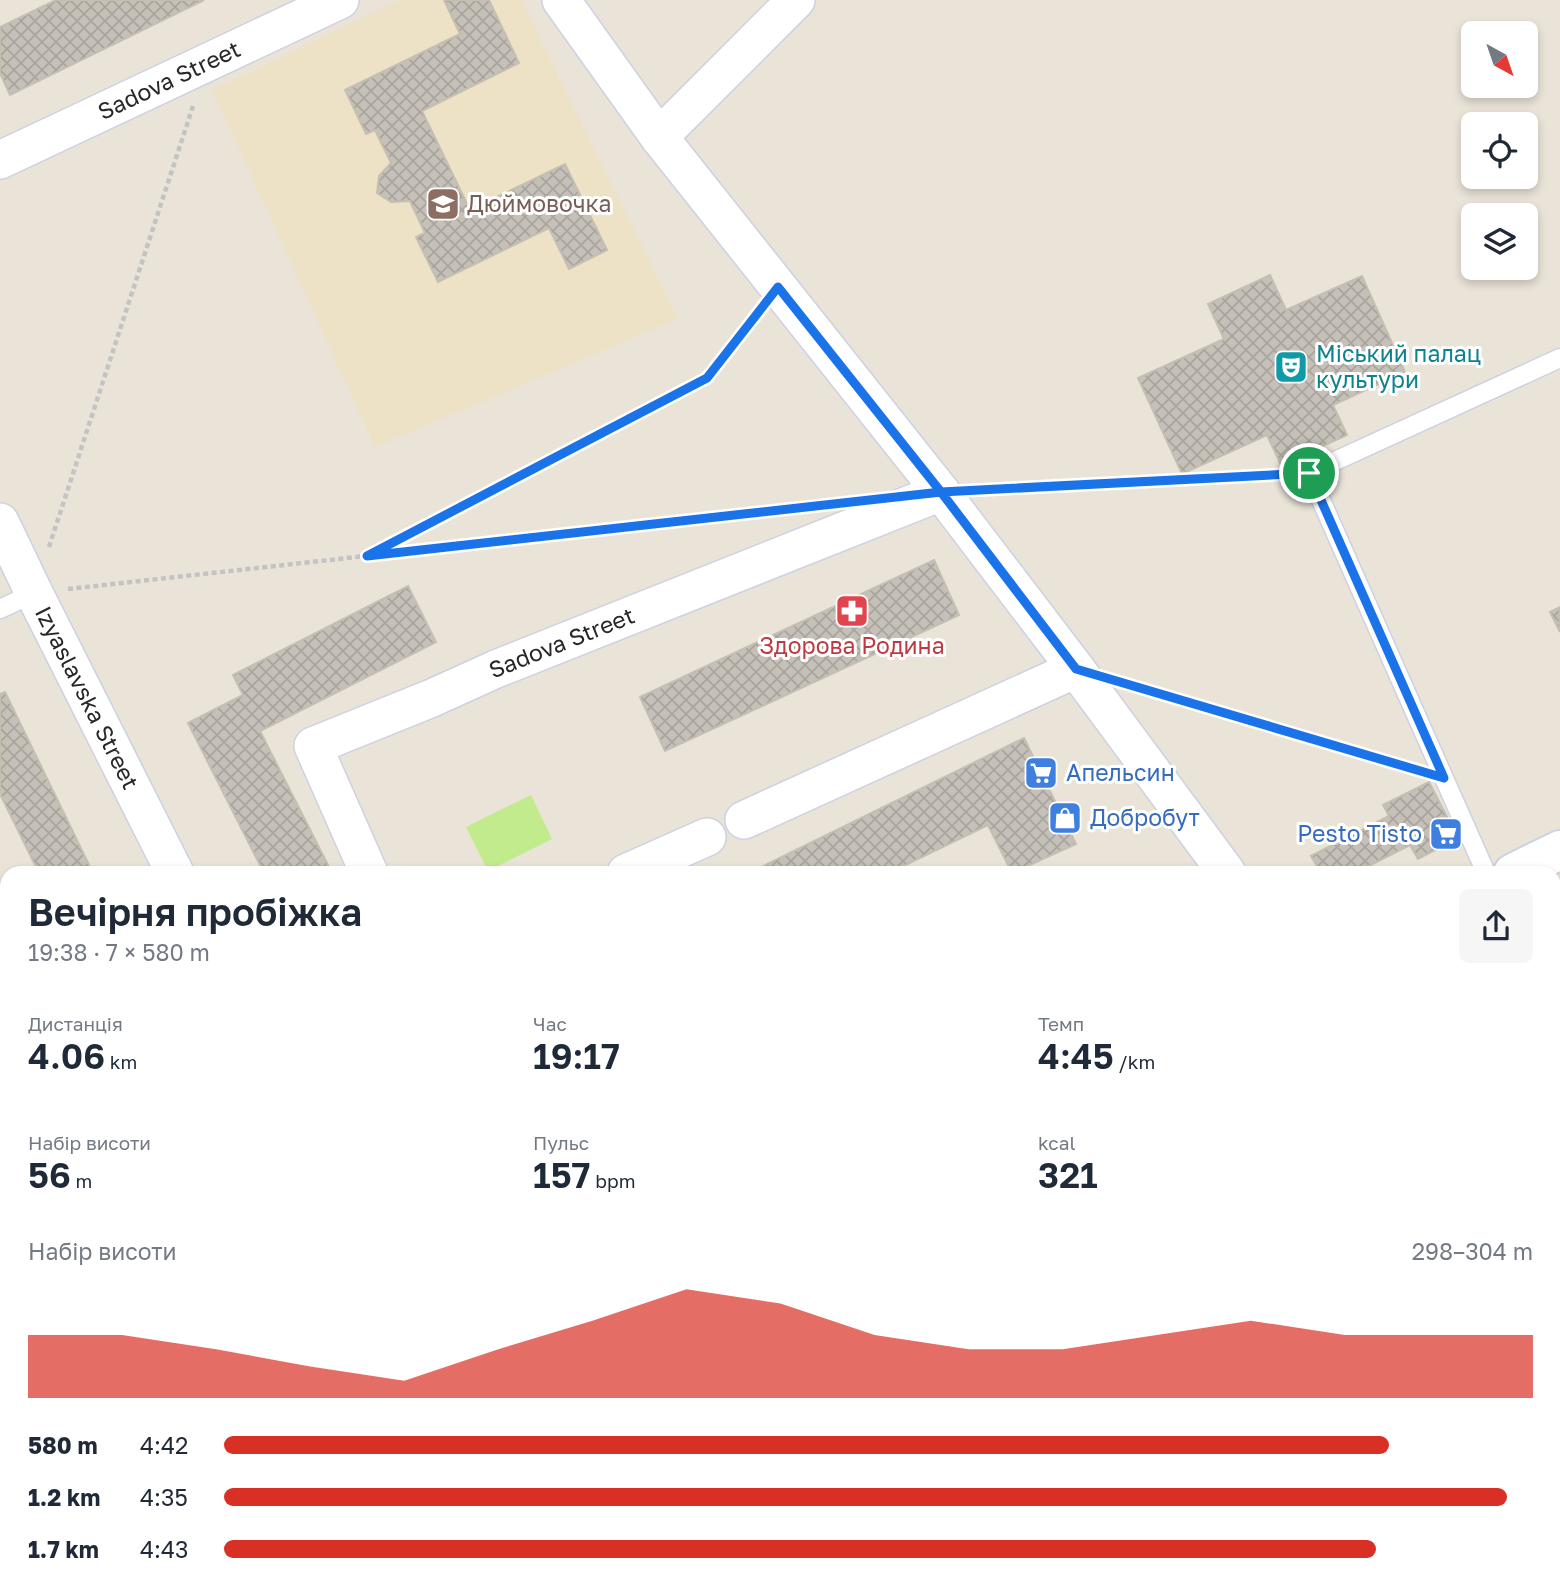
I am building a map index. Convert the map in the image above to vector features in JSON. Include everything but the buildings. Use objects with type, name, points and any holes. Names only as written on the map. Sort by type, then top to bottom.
[{"type":"street","name":"Sadova Street","points":[[0,159],[340,0]]},
{"type":"street","points":[[561,0],[659,137],[941,492],[1222,866]]},
{"type":"street","points":[[659,137],[796,0]]},
{"type":"street","name":"Sadova Street","points":[[366,866],[313,746],[496,669],[941,492]]},
{"type":"street","name":"Izyaslavska Street","points":[[0,522],[171,866]]},
{"type":"street","points":[[744,820],[1076,669]]},
{"type":"street","points":[[642,866],[707,837]]},
{"type":"street","points":[[1530,866],[1559,854]]},
{"type":"lane","points":[[1483,866],[1309,473],[1560,358]]},
{"type":"lane","points":[[0,609],[34,593]]},
{"type":"path","points":[[207,62],[34,593],[818,506]]},
{"type":"path","points":[[367,556],[707,378],[778,287]]},
{"type":"path","points":[[941,492],[1309,473]]},
{"type":"path","points":[[1129,684],[1444,778]]},
{"type":"shaded area","name":"Дюймовочка","points":[[399,0],[521,0],[678,319],[375,447],[212,90]]},
{"type":"green space","points":[[531,795],[552,839],[498,866],[486,866],[466,827]]},
{"type":"place","name":"Дюймовочка","points":[[443,204]]},
{"type":"place","name":"Міський палац культури","points":[[1291,367]]},
{"type":"place","name":"Здорова Родина","points":[[852,611]]},
{"type":"place","name":"Апельсин","points":[[1041,773]]},
{"type":"place","name":"Добробут","points":[[1065,818]]},
{"type":"place","name":"Pesto Tisto","points":[[1446,834]]},
{"type":"route","points":[[1309,473],[941,492],[778,287],[707,378],[367,556],[941,492],[1076,669],[1444,778],[1309,473]]}]
